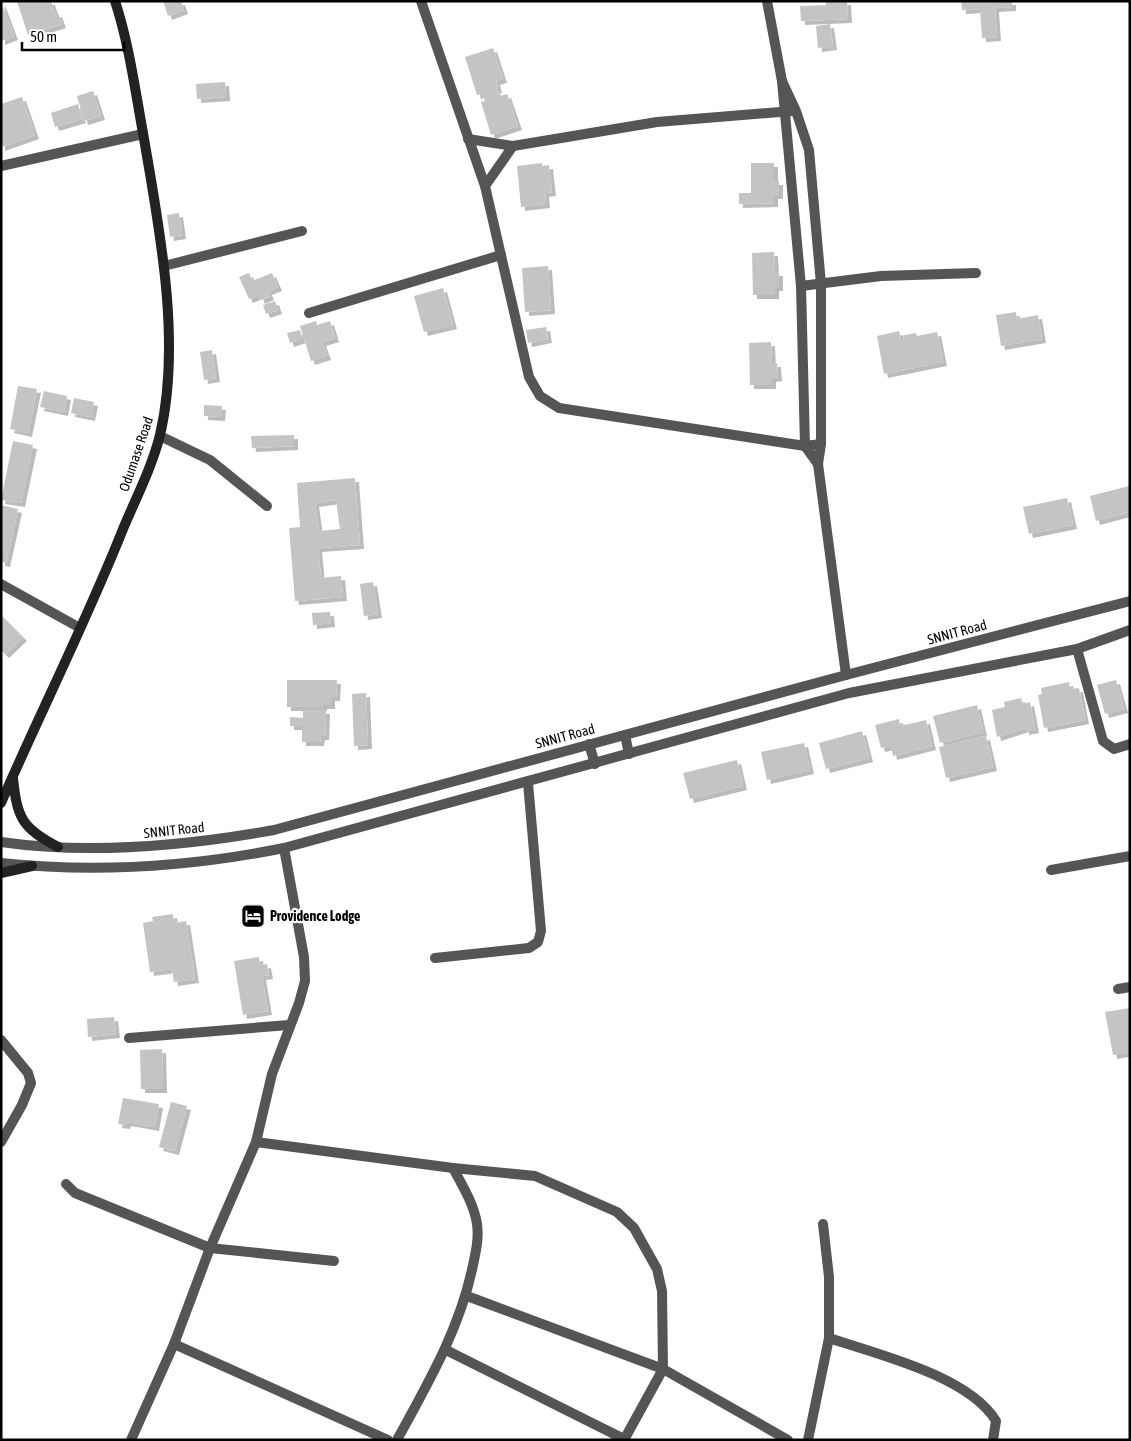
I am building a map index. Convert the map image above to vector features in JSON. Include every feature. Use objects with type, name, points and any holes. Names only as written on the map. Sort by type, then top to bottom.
[{"type":"main road","name":"Odumase Road","points":[[1,802],[106,572],[160,436],[166,408],[168,368],[164,266],[156,202],[127,48],[115,1]]},
{"type":"main road","points":[[1,791],[11,780]]},
{"type":"main road","points":[[11,780],[15,799],[23,819],[38,836],[58,847]]},
{"type":"main road","points":[[1,873],[32,866]]},
{"type":"street","points":[[421,1],[485,186],[529,377],[540,396],[559,408],[805,446],[821,444]]},
{"type":"street","points":[[766,1],[782,81],[791,111],[809,150],[821,284],[821,444],[818,464],[846,675]]},
{"type":"street","points":[[468,139],[513,146],[658,122],[791,111]]},
{"type":"street","points":[[791,111],[801,286],[805,446],[818,464]]},
{"type":"street","points":[[1,166],[143,134]]},
{"type":"street","points":[[485,186],[513,146]]},
{"type":"street","points":[[164,266],[302,231]]},
{"type":"street","points":[[309,312],[501,254]]},
{"type":"street","points":[[801,286],[881,276],[976,272]]},
{"type":"street","points":[[160,436],[210,460],[267,506]]},
{"type":"street","points":[[1,584],[80,628]]},
{"type":"street","name":"SNNIT Road","points":[[1,842],[58,847],[139,847],[220,839],[274,830],[846,675],[1130,601]]},
{"type":"street","points":[[1,862],[32,866],[140,868],[246,856],[284,848],[528,783],[849,693],[1077,649],[1130,630]]},
{"type":"street","points":[[1077,649],[1103,741],[1114,748],[1130,744]]},
{"type":"street","points":[[624,735],[629,754]]},
{"type":"street","points":[[589,744],[595,764]]},
{"type":"street","points":[[435,958],[529,948],[538,942],[541,931],[528,783]]},
{"type":"street","points":[[131,1440],[174,1344],[210,1248],[256,1142],[272,1074],[289,1025],[299,1003],[304,981],[304,957],[284,848]]},
{"type":"street","points":[[1051,870],[1130,856]]},
{"type":"street","points":[[1118,989],[1130,986]]},
{"type":"street","points":[[129,1038],[289,1025]]},
{"type":"street","points":[[1,1040],[28,1073],[31,1082],[22,1105],[1,1142]]},
{"type":"street","points":[[256,1142],[452,1168],[535,1176],[617,1212],[634,1228],[657,1269],[662,1291],[663,1369],[624,1440],[446,1350]]},
{"type":"street","points":[[397,1440],[446,1350],[466,1296],[478,1238],[477,1221],[469,1198],[452,1168]]},
{"type":"street","points":[[66,1184],[76,1193],[210,1248],[334,1261]]},
{"type":"street","points":[[808,1440],[829,1338],[830,1277],[823,1224]]},
{"type":"street","points":[[466,1296],[663,1369],[788,1440]]},
{"type":"street","points":[[829,1338],[933,1373],[982,1403],[996,1421],[994,1440]]},
{"type":"street","points":[[174,1344],[388,1440]]},
{"type":"building","points":[[1,1],[14,36],[1,41]]},
{"type":"building","points":[[17,1],[51,1],[55,14],[58,13],[62,24],[28,35]]},
{"type":"building","points":[[163,1],[181,1],[184,10],[168,16]]},
{"type":"building","points":[[826,1],[847,1],[848,19],[801,21],[800,6],[826,5]]},
{"type":"building","points":[[961,1],[1012,1],[1012,7],[995,8],[997,37],[982,38],[980,9],[962,10]]},
{"type":"building","points":[[830,24],[833,46],[818,48],[816,26]]},
{"type":"building","points":[[493,48],[503,79],[496,81],[498,89],[477,95],[465,57]]},
{"type":"building","points":[[225,82],[226,97],[197,99],[196,84]]},
{"type":"building","points":[[93,91],[101,116],[84,121],[77,96]]},
{"type":"building","points":[[499,91],[501,96],[507,94],[518,126],[491,135],[481,102],[485,101],[483,96]]},
{"type":"building","points":[[22,97],[35,135],[1,147],[1,104]]},
{"type":"building","points":[[78,104],[82,119],[55,127],[51,113]]},
{"type":"building","points":[[542,163],[542,166],[549,165],[552,192],[545,193],[546,204],[521,207],[517,166]]},
{"type":"building","points":[[751,163],[774,163],[774,181],[779,181],[779,195],[774,195],[774,203],[739,204],[739,193],[751,193]]},
{"type":"building","points":[[179,213],[182,235],[170,237],[167,215]]},
{"type":"building","points":[[774,252],[775,272],[779,272],[779,287],[775,287],[775,295],[753,295],[752,253]]},
{"type":"building","points":[[548,266],[551,310],[525,312],[522,268]]},
{"type":"building","points":[[249,273],[252,281],[272,273],[278,287],[268,291],[270,296],[261,300],[259,295],[249,299],[239,277]]},
{"type":"building","points":[[443,288],[453,325],[424,332],[414,296]]},
{"type":"building","points":[[275,301],[278,310],[266,314],[263,305]]},
{"type":"building","points":[[1016,312],[1017,319],[1038,315],[1042,339],[1001,346],[996,315]]},
{"type":"building","points":[[316,321],[317,325],[330,321],[335,338],[322,342],[327,356],[311,361],[300,326]]},
{"type":"building","points":[[546,327],[548,339],[528,343],[526,330]]},
{"type":"building","points":[[300,330],[302,339],[290,343],[287,333]]},
{"type":"building","points":[[899,331],[901,339],[904,339],[904,335],[916,333],[917,336],[937,332],[943,362],[884,374],[877,336]]},
{"type":"building","points":[[771,342],[772,363],[777,363],[778,377],[772,378],[772,385],[750,385],[749,343]]},
{"type":"building","points":[[212,350],[216,378],[204,380],[200,352]]},
{"type":"building","points":[[18,386],[37,389],[28,433],[10,429]]},
{"type":"building","points":[[44,391],[67,396],[64,412],[40,407]]},
{"type":"building","points":[[74,398],[94,402],[91,417],[71,413]]},
{"type":"building","points":[[204,405],[222,406],[221,417],[204,416]]},
{"type":"building","points":[[294,435],[294,446],[252,448],[251,436]]},
{"type":"building","points":[[13,441],[33,445],[21,503],[1,500]]},
{"type":"building","points":[[355,478],[360,545],[318,548],[321,578],[341,576],[343,597],[295,601],[289,528],[300,527],[297,483]],"holes":[[[336,500],[340,529],[319,531],[315,503]]]},
{"type":"building","points":[[1129,486],[1130,512],[1096,521],[1090,496]]},
{"type":"building","points":[[1067,498],[1073,525],[1029,534],[1023,507]]},
{"type":"building","points":[[1,505],[18,509],[6,563],[1,562]]},
{"type":"building","points":[[373,582],[378,614],[364,616],[360,584]]},
{"type":"building","points":[[330,612],[331,623],[313,625],[312,613]]},
{"type":"building","points":[[1,615],[23,637],[5,654],[1,650]]},
{"type":"building","points":[[287,680],[337,680],[336,697],[331,697],[331,705],[323,705],[323,707],[287,707]]},
{"type":"building","points":[[1116,680],[1124,709],[1105,714],[1097,685]]},
{"type":"building","points":[[1069,682],[1070,689],[1079,688],[1085,720],[1044,728],[1038,695],[1042,694],[1041,688]]},
{"type":"building","points":[[366,693],[368,745],[354,746],[352,694]]},
{"type":"building","points":[[1021,698],[1023,704],[1030,702],[1035,729],[1025,731],[1025,728],[997,737],[992,710],[1005,707],[1004,702]]},
{"type":"building","points":[[977,705],[983,732],[940,743],[933,716]]},
{"type":"building","points":[[303,710],[326,710],[325,736],[321,736],[320,742],[302,742],[302,726],[290,726],[290,717],[303,718]]},
{"type":"building","points":[[899,719],[900,726],[926,720],[932,746],[893,756],[891,746],[881,748],[875,725]]},
{"type":"building","points":[[862,731],[869,758],[826,769],[819,743]]},
{"type":"building","points":[[986,736],[993,767],[946,778],[939,747]]},
{"type":"building","points":[[804,743],[810,770],[767,780],[761,752]]},
{"type":"building","points":[[737,760],[743,786],[690,799],[683,773]]},
{"type":"building","points":[[173,914],[174,923],[186,921],[195,979],[174,982],[172,969],[150,972],[143,923],[153,921],[152,917]]},
{"type":"building","points":[[259,957],[260,965],[267,964],[269,975],[262,976],[268,1011],[243,1015],[234,961]]},
{"type":"building","points":[[1130,1008],[1130,1052],[1113,1055],[1105,1012]]},
{"type":"building","points":[[114,1017],[116,1034],[88,1037],[87,1019]]},
{"type":"building","points":[[162,1049],[163,1089],[141,1089],[140,1050]]},
{"type":"building","points":[[123,1098],[159,1104],[155,1127],[127,1122],[126,1125],[118,1124]]},
{"type":"building","points":[[171,1102],[187,1106],[175,1151],[159,1147]]},
{"type":"place","name":"Providence Lodge","points":[[253,916]]}]
